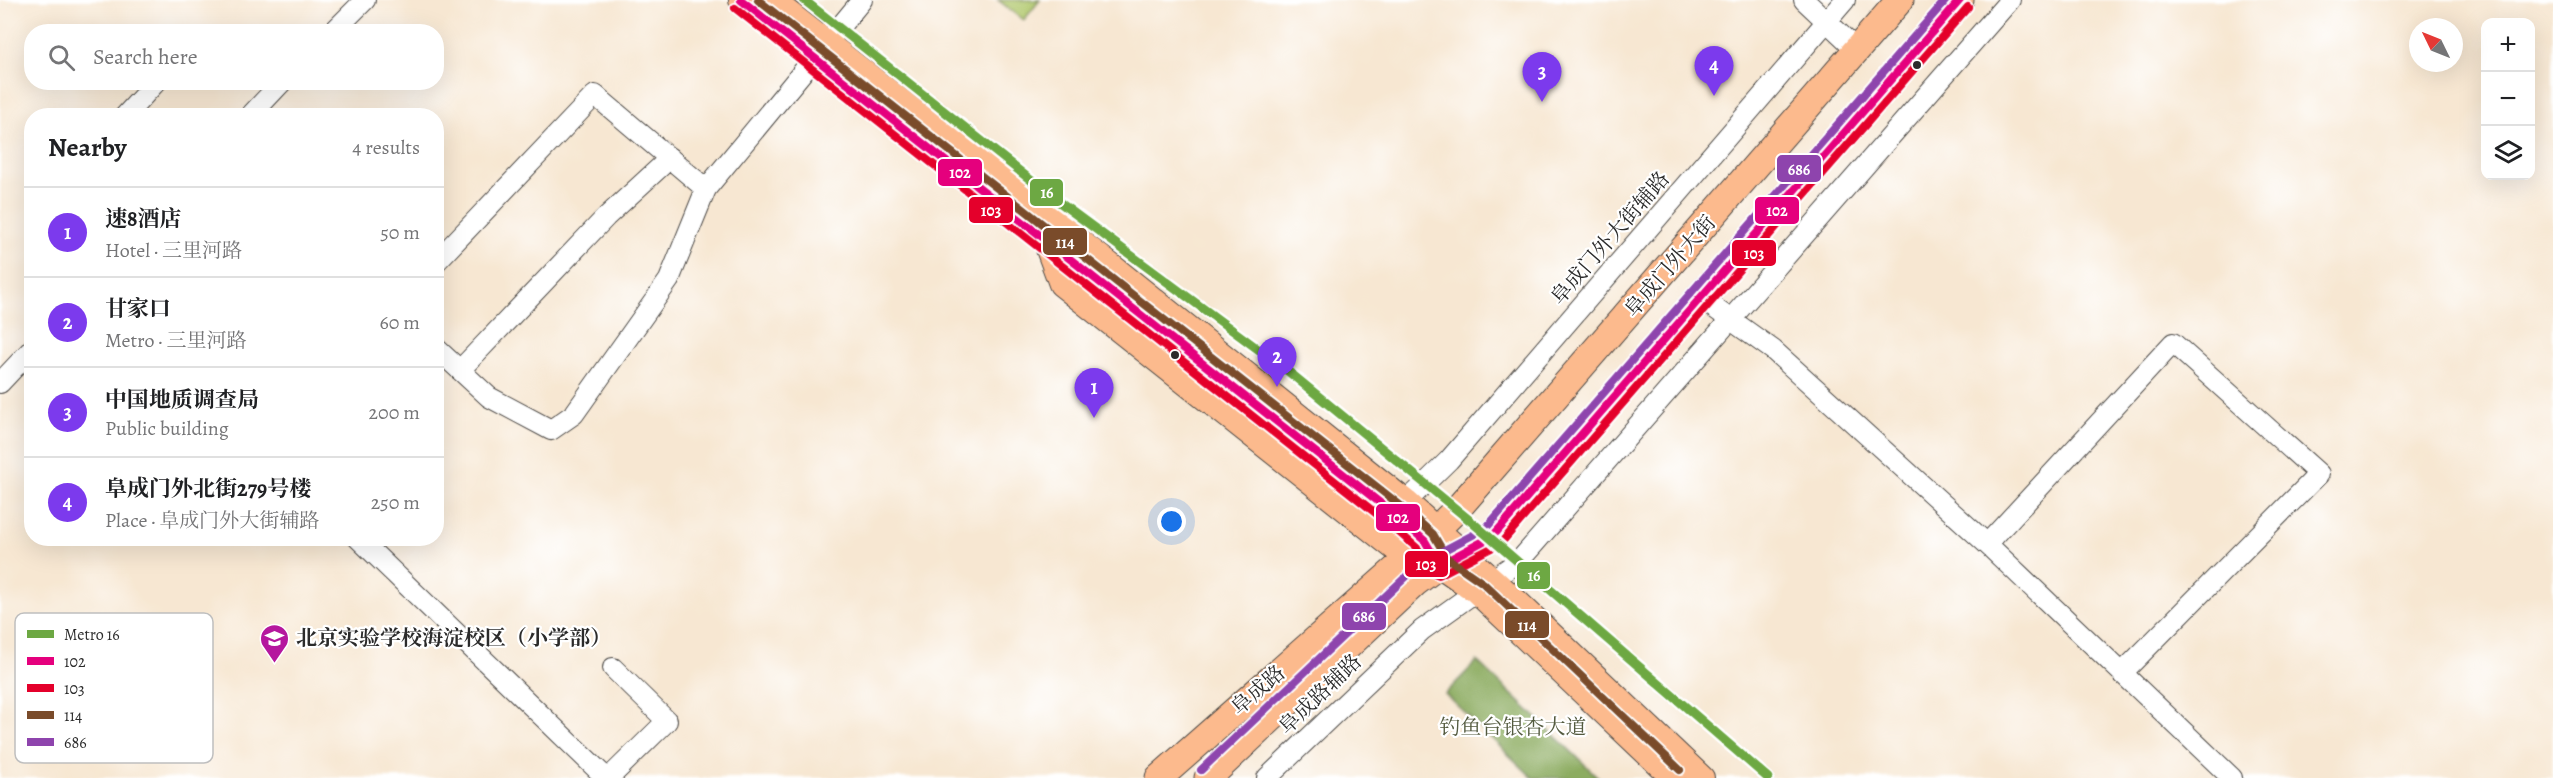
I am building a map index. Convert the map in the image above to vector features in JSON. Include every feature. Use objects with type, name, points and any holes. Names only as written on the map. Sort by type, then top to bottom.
[{"type":"highway","name":"阜成门外大街","points":[[1423,543],[1900,0]]},
{"type":"highway","name":"阜成门外大街","points":[[1450,559],[1493,536],[1960,0]]},
{"type":"highway","name":"阜成路","points":[[1159,778],[1423,543]]},
{"type":"highway","name":"阜成路","points":[[1208,778],[1415,584],[1450,559]]},
{"type":"main road","points":[[741,0],[820,51],[1109,264],[1406,502],[1423,543],[1450,559]]},
{"type":"main road","points":[[772,0],[820,51],[1044,239],[1423,543],[1450,559],[1484,585],[1702,778]]},
{"type":"main road","points":[[1484,585],[1673,778]]},
{"type":"street","points":[[341,24],[365,0]]},
{"type":"street","points":[[444,355],[489,397],[551,430],[574,414],[669,280],[706,189],[862,0]]},
{"type":"street","points":[[1804,0],[1857,50]]},
{"type":"street","name":"阜成门外大街辅路","points":[[1406,502],[1449,460],[1845,0]]},
{"type":"street","points":[[1484,585],[1520,560],[2010,0]]},
{"type":"street","points":[[132,108],[149,90]]},
{"type":"street","points":[[258,108],[274,90]]},
{"type":"street","points":[[444,254],[595,95],[706,189]]},
{"type":"street","points":[[460,370],[606,217],[670,158]]},
{"type":"street","points":[[1699,297],[1773,350],[1987,544],[2232,778]]},
{"type":"street","points":[[1987,544],[2173,343],[2319,474],[2122,673]]},
{"type":"street","points":[[0,383],[24,358]]},
{"type":"street","points":[[366,546],[608,778],[667,721],[613,668]]},
{"type":"street","name":"阜成路辅路","points":[[1267,778],[1422,630],[1484,585]]},
{"type":"green space","points":[[998,0],[1040,0],[1024,20]]},
{"type":"green space","name":"钓鱼台银杏大道","points":[[1477,661],[1599,778],[1533,778],[1445,694]]},
{"type":"metro line","name":"16","points":[[804,0],[1051,196],[1289,372],[1473,523],[1768,778]]},
{"type":"transit line","name":"102","points":[[741,0],[1394,514],[1425,541],[1439,565],[1493,536],[1960,0]]},
{"type":"transit line","name":"114","points":[[758,0],[1401,506],[1433,534],[1447,558],[1483,583],[1680,770]]},
{"type":"transit line","name":"686","points":[[1201,770],[1408,575],[1433,556],[1486,528],[1946,0]]},
{"type":"transit line","name":"103","points":[[735,8],[1387,522],[1417,548],[1431,572],[1439,575],[1501,543],[1968,7]]},
{"type":"place","name":"阜成门外北街279号楼","points":[[1714,96]]},
{"type":"place","name":"中国地质调查局","points":[[1542,102]]},
{"type":"place","name":"甘家口","points":[[1277,387]]},
{"type":"place","name":"速8酒店","points":[[1094,418]]},
{"type":"place","name":"北京实验学校海淀校区（小学部）","points":[[275,664]]}]
